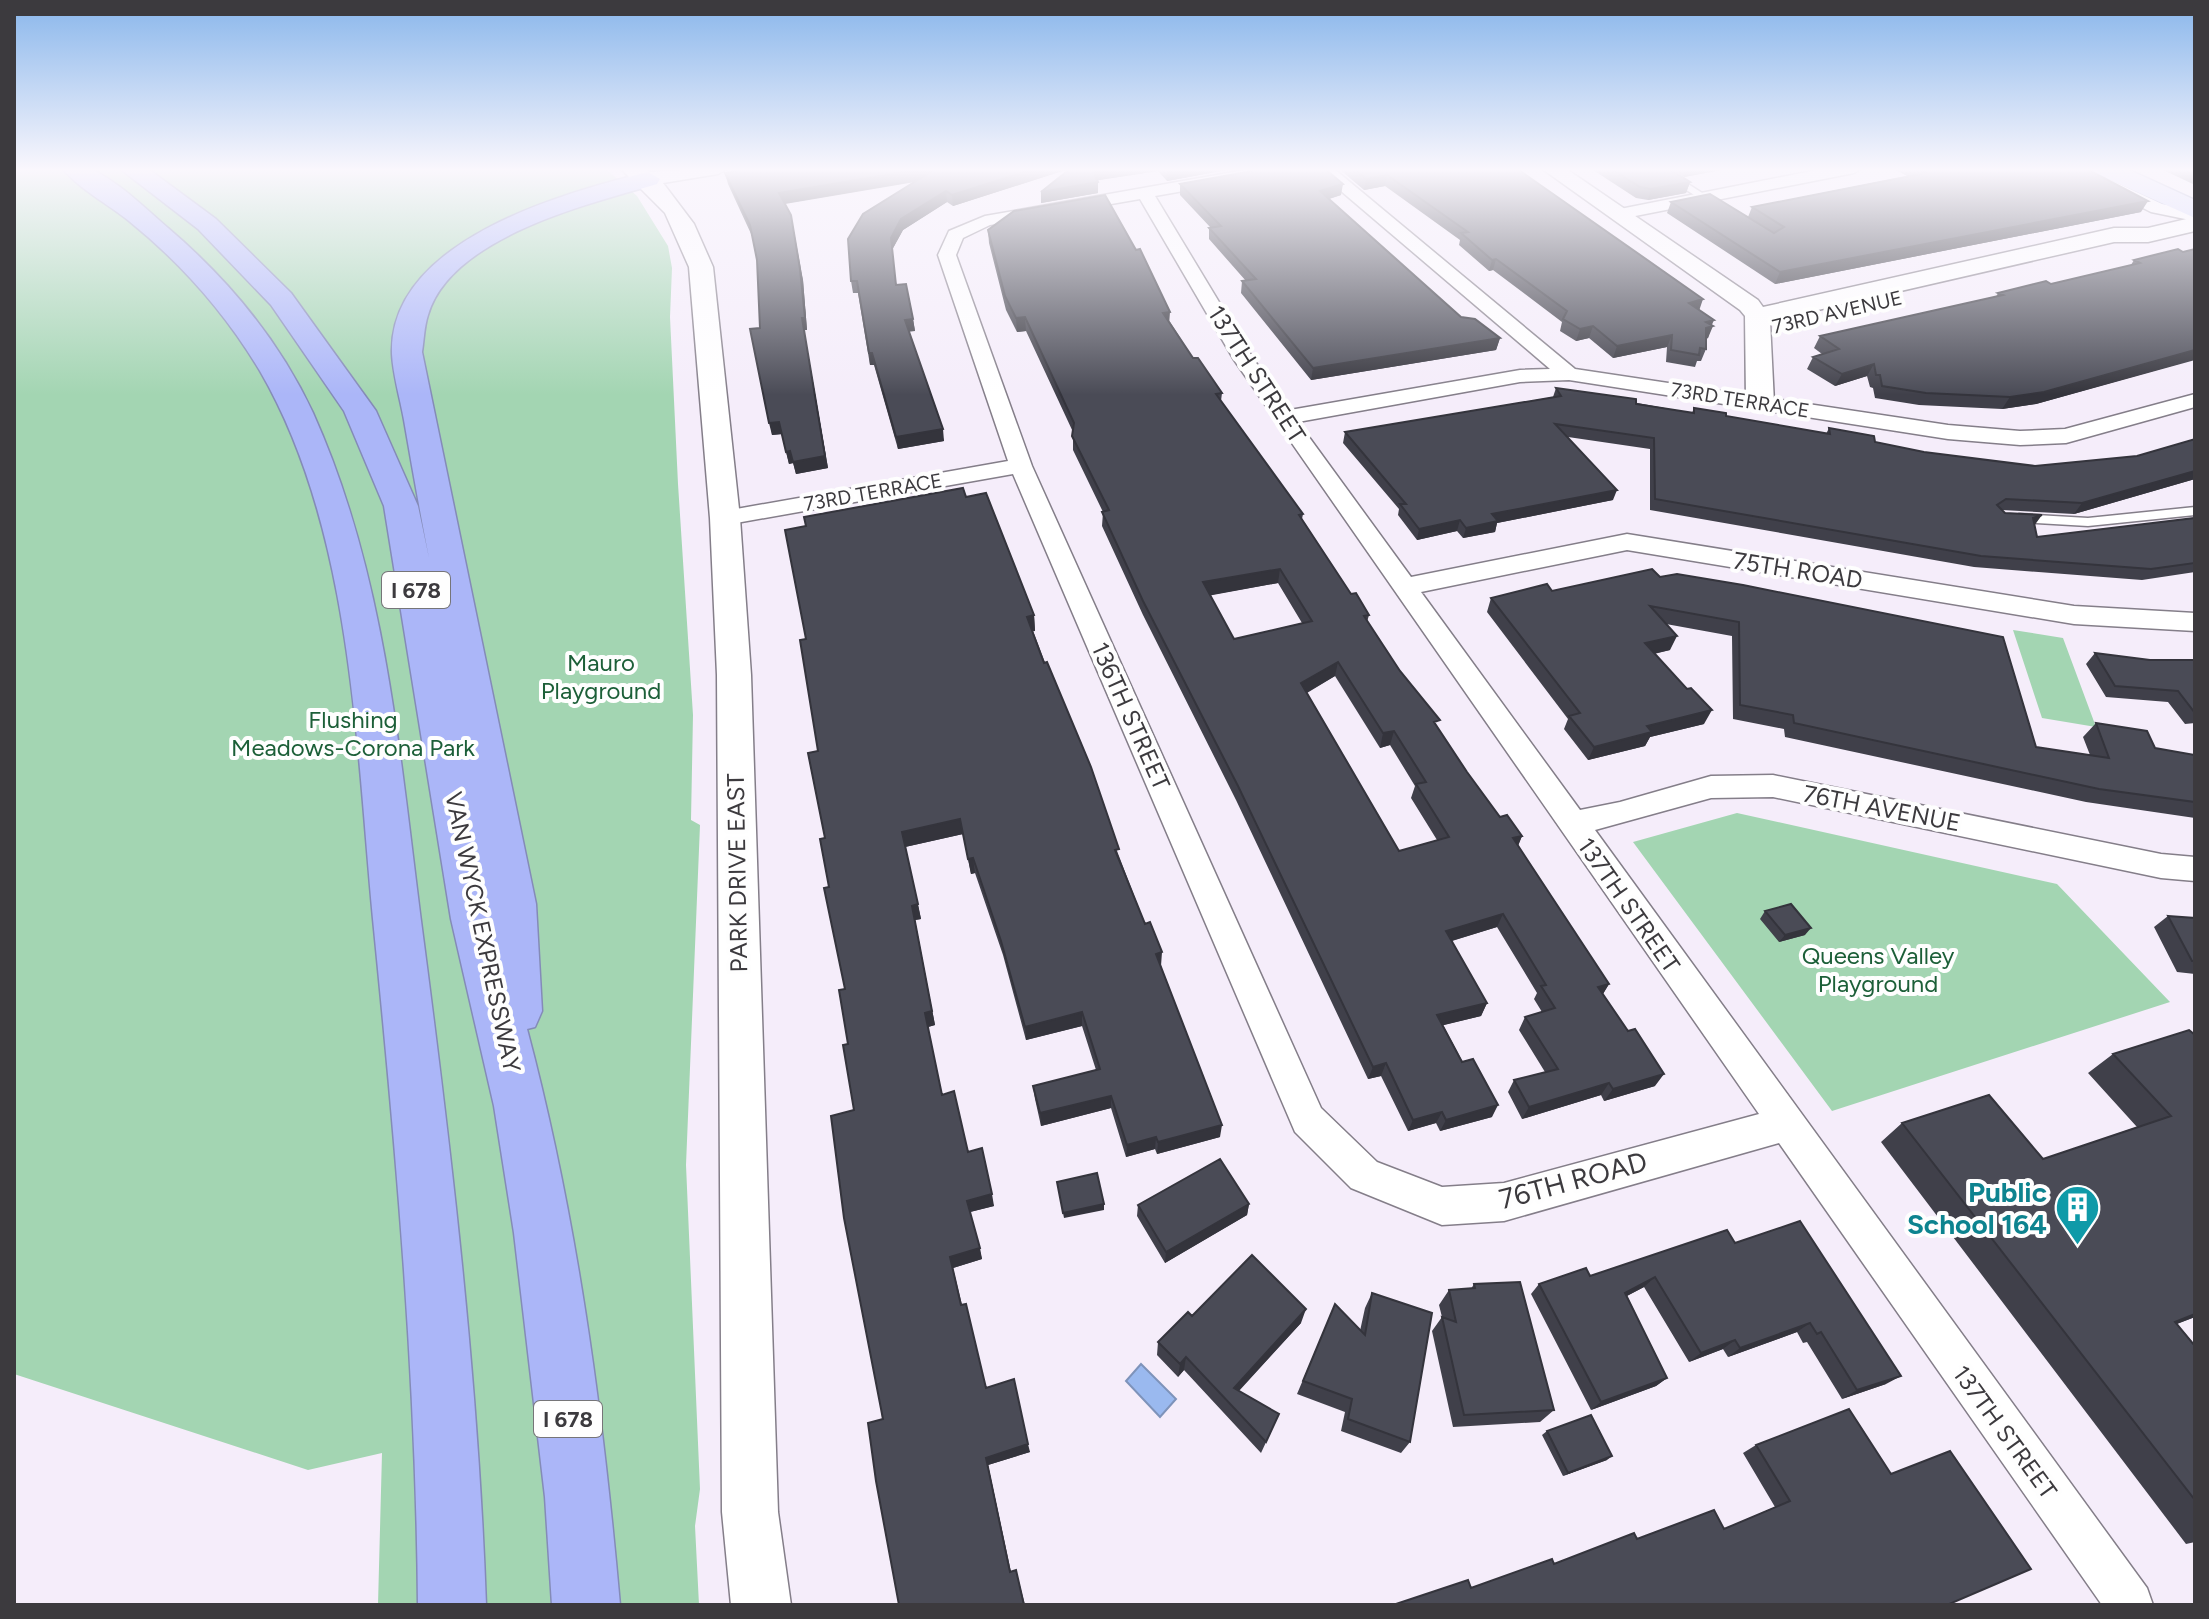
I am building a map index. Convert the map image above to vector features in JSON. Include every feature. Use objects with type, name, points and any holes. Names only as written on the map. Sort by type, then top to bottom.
[{"type":"highway","name":"I 678","points":[[173,244],[201,272],[251,334],[295,408],[325,480],[349,573],[379,765],[434,1239],[448,1427],[452,1605]]},
{"type":"highway","name":"VAN WYCK EXPRESSWAY","points":[[226,244],[281,299],[360,411],[401,506],[475,919],[521,1106],[556,1324],[578,1497],[586,1605]]},
{"type":"highway","points":[[480,244],[450,265],[426,288],[407,326],[407,352],[513,904],[521,1106]]},
{"type":"street","name":"PARK DRIVE EAST","points":[[694,244],[701,267],[725,518],[734,675],[750,1512],[761,1605]]},
{"type":"street","name":"136TH STREET","points":[[952,244],[947,255],[1021,466],[1308,1120],[1364,1175]]},
{"type":"street","name":"137TH STREET","points":[[1175,244],[1244,360],[1284,418],[1784,1124],[2130,1605]]},
{"type":"street","points":[[1413,244],[1569,374]]},
{"type":"street","points":[[1662,244],[1749,305],[1757,323],[1760,403]]},
{"type":"street","name":"73RD AVENUE","points":[[1757,323],[2136,244]]},
{"type":"street","name":"73RD TERRACE","points":[[1284,418],[1520,376],[1569,374],[1948,432],[2020,438],[2066,436],[2195,400]]},
{"type":"street","name":"73RD TERRACE","points":[[725,518],[1021,466]]},
{"type":"street","name":"75TH ROAD","points":[[1404,587],[1627,542],[2074,615],[2195,622]]},
{"type":"street","name":"76TH AVENUE","points":[[1570,823],[1620,814],[1711,787],[1773,786],[2161,866],[2195,869]]},
{"type":"street","name":"76TH ROAD","points":[[1364,1175],[1442,1206],[1504,1202],[1784,1124]]},
{"type":"lane","points":[[1998,517],[2088,522],[2195,511]]},
{"type":"green space","name":"Flushing Meadows-Corona Park","points":[[14,244],[666,244],[672,268],[670,317],[693,715],[691,820],[700,825],[686,1165],[700,1489],[695,1526],[699,1605],[378,1605],[382,1453],[308,1470],[14,1374]]},
{"type":"green space","points":[[2013,630],[2063,638],[2096,727],[2042,718]]},
{"type":"green space","name":"Queens Valley Playground","points":[[1737,813],[2057,884],[2170,1002],[1832,1111],[1633,842]]},
{"type":"water","points":[[1141,1364],[1176,1399],[1160,1417],[1126,1381]]},
{"type":"building","points":[[754,244],[796,244],[805,318],[802,318],[825,456],[793,462],[790,451],[786,452],[779,422],[769,423],[750,329],[760,328]]},
{"type":"building","points":[[848,244],[892,244],[896,285],[906,284],[913,319],[905,320],[943,429],[896,437],[872,353],[869,353],[857,281],[851,281]]},
{"type":"building","points":[[991,244],[1132,244],[1136,250],[1140,249],[1170,312],[1163,313],[1193,358],[1198,358],[1222,393],[1216,394],[1303,514],[1299,515],[1351,594],[1356,593],[1369,615],[1364,616],[1400,671],[1440,720],[1434,722],[1467,772],[1500,817],[1507,815],[1522,836],[1513,838],[1609,984],[1598,987],[1628,1031],[1635,1029],[1664,1074],[1613,1089],[1609,1083],[1529,1107],[1514,1080],[1558,1069],[1525,1017],[1555,1008],[1541,986],[1546,985],[1503,914],[1446,931],[1487,1003],[1437,1015],[1462,1062],[1473,1059],[1498,1105],[1446,1120],[1442,1112],[1413,1120],[1386,1063],[1373,1067],[1238,786],[1143,601],[1102,512],[1109,510],[1072,436],[1074,423],[1025,317],[1016,318],[1005,296]],"holes":[[[1280,569],[1312,621],[1234,639],[1203,582]],[[1338,662],[1383,733],[1394,731],[1426,782],[1416,784],[1449,837],[1399,851],[1301,683]]]},
{"type":"building","points":[[1223,244],[1379,244],[1461,317],[1475,319],[1500,338],[1313,368],[1242,281],[1256,279]]},
{"type":"building","points":[[1473,244],[1624,244],[1703,299],[1689,303],[1714,320],[1706,322],[1713,326],[1706,328],[1706,349],[1700,348],[1699,355],[1671,350],[1672,335],[1617,346],[1593,326],[1580,329],[1563,319],[1567,311],[1496,259],[1492,260]]},
{"type":"building","points":[[1736,244],[1927,244],[1780,272]]},
{"type":"building","points":[[2178,249],[2183,252],[2195,249],[2195,350],[2044,392],[2010,397],[1926,393],[1882,386],[1874,364],[1842,374],[1813,357],[1839,349],[1820,336],[2003,295],[1998,293],[2046,281],[2051,284],[2140,263],[2134,260]]},
{"type":"building","points":[[1556,388],[1636,399],[1636,404],[1694,413],[1694,408],[1726,413],[1726,416],[1830,434],[1829,428],[1874,436],[1875,442],[1924,452],[2035,466],[2137,456],[2195,439],[2195,471],[2082,503],[2006,499],[1997,505],[2005,513],[2042,515],[2033,518],[2037,537],[2195,518],[2195,563],[2151,569],[1981,556],[1655,499],[1654,438],[1555,424],[1617,490],[1492,514],[1498,521],[1466,528],[1460,520],[1419,529],[1400,504],[1406,504],[1345,432],[1561,396]]},
{"type":"building","points":[[963,488],[966,497],[986,493],[1034,615],[1027,617],[1044,663],[1047,662],[1091,767],[1119,849],[1115,850],[1145,924],[1150,922],[1162,952],[1156,954],[1222,1125],[1158,1142],[1156,1137],[1127,1145],[1111,1096],[1040,1113],[1033,1086],[1100,1069],[1082,1012],[1025,1027],[973,858],[968,859],[960,819],[902,832],[918,904],[912,906],[932,1011],[925,1013],[942,1095],[954,1091],[968,1152],[982,1148],[992,1194],[967,1201],[980,1248],[950,1257],[961,1305],[966,1304],[986,1388],[1014,1379],[1028,1444],[986,1458],[1010,1572],[1016,1570],[1024,1605],[899,1605],[868,1423],[883,1419],[844,1218],[831,1116],[854,1110],[843,1045],[848,1044],[839,990],[845,989],[824,888],[829,887],[820,839],[825,838],[808,753],[818,751],[800,640],[806,639],[785,530],[806,526],[804,517]]},
{"type":"building","points":[[1652,569],[1660,577],[1677,574],[1743,585],[2003,637],[2036,747],[2109,758],[2096,723],[2147,731],[2155,748],[2195,755],[2195,802],[2099,789],[1794,723],[1793,715],[1740,705],[1739,622],[1650,606],[1677,636],[1645,643],[1687,689],[1691,688],[1712,710],[1647,726],[1652,732],[1594,747],[1569,716],[1580,713],[1491,598],[1547,584],[1552,591]]},
{"type":"building","points":[[2095,653],[2150,660],[2195,660],[2195,713],[2178,691],[2115,686]]},
{"type":"building","points":[[1791,904],[1811,928],[1785,935],[1765,911]]},
{"type":"building","points":[[2168,916],[2195,918],[2195,961],[2192,961]]},
{"type":"building","name":"Public School 164","points":[[2189,1030],[2195,1035],[2195,1314],[2175,1322],[2195,1346],[2195,1500],[1902,1123],[1989,1095],[2043,1159],[2171,1116],[2113,1054]]},
{"type":"building","points":[[1220,1159],[1249,1204],[1166,1252],[1138,1205]]},
{"type":"building","points":[[1097,1173],[1104,1204],[1063,1213],[1057,1182]]},
{"type":"building","points":[[1800,1221],[1901,1376],[1857,1390],[1821,1332],[1817,1334],[1810,1323],[1740,1348],[1735,1340],[1701,1353],[1655,1277],[1625,1293],[1667,1378],[1601,1402],[1539,1284],[1586,1268],[1590,1276],[1727,1230],[1735,1243]]},
{"type":"building","points":[[1252,1255],[1306,1309],[1234,1388],[1279,1414],[1266,1442],[1186,1357],[1180,1364],[1158,1342],[1188,1312],[1192,1316]]},
{"type":"building","points":[[1520,1282],[1554,1410],[1464,1415],[1442,1317],[1456,1322],[1449,1290],[1475,1288],[1474,1284]]},
{"type":"building","points":[[1372,1293],[1432,1313],[1410,1442],[1348,1419],[1352,1399],[1303,1381],[1335,1304],[1365,1335]]},
{"type":"building","points":[[1849,1409],[1891,1474],[1950,1451],[2031,1569],[1947,1605],[1393,1605],[1468,1580],[1471,1588],[1552,1559],[1554,1564],[1634,1533],[1637,1539],[1714,1510],[1724,1529],[1790,1501],[1756,1445]]},
{"type":"building","points":[[1591,1415],[1612,1456],[1568,1473],[1547,1431]]},
{"type":"place","name":"Public School 164","points":[[2078,1247]]},
{"type":"park label","name":"Mauro Playground","points":[[601,676]]}]
